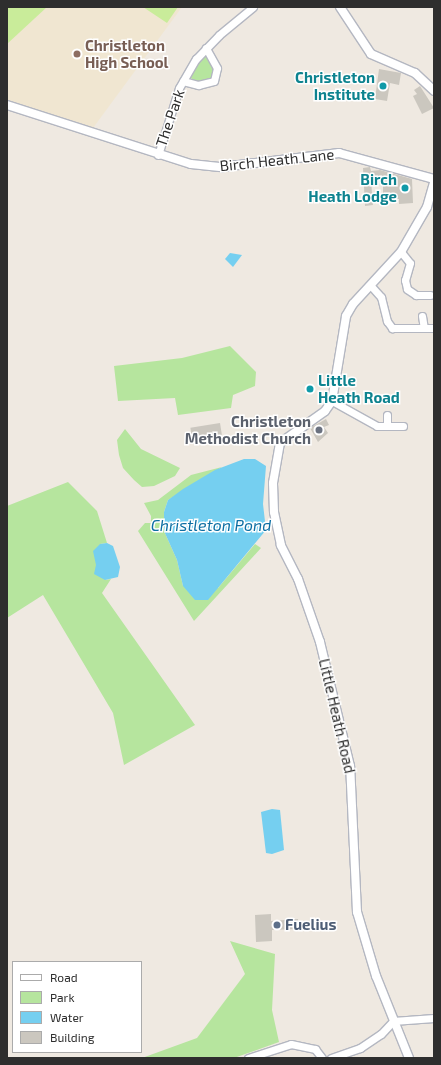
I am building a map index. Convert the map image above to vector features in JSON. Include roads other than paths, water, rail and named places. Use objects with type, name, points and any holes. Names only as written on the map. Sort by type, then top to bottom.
[{"type":"street","points":[[242,7],[242,16]]},
{"type":"street","name":"The Park","points":[[158,155],[166,123],[183,81],[206,48],[253,7]]},
{"type":"street","points":[[340,7],[371,54],[415,73],[434,91]]},
{"type":"street","name":"The Park","points":[[183,81],[198,85],[214,81],[217,68],[206,48]]},
{"type":"street","name":"Birch Heath Lane","points":[[7,105],[158,155],[190,164],[222,167],[339,153],[434,179]]},
{"type":"street","name":"Little Heath Road","points":[[409,1058],[393,1021],[355,905],[353,787],[340,720],[320,642],[298,579],[281,544],[274,512],[273,483],[277,449],[296,430],[325,412],[332,400],[346,316],[353,304],[401,252],[430,205],[434,182]]},
{"type":"street","points":[[401,252],[410,263],[405,280],[407,289],[416,295],[430,295]]},
{"type":"street","points":[[371,286],[380,297],[386,321],[392,328],[434,328]]},
{"type":"street","points":[[422,316],[424,328]]},
{"type":"street","points":[[332,400],[374,424],[403,426]]},
{"type":"street","points":[[387,415],[387,426]]},
{"type":"street","points":[[331,1058],[360,1048],[381,1034],[393,1021],[434,1018]]},
{"type":"street","points":[[248,1058],[291,1044],[315,1049],[322,1058]]},
{"type":"water","points":[[230,253],[242,255],[233,267],[225,259]]},
{"type":"water","name":"Christleton Pond","points":[[244,459],[255,459],[266,466],[263,504],[266,530],[208,600],[195,600],[183,586],[177,560],[164,531],[164,512],[168,500],[183,489],[215,470]]},
{"type":"water","points":[[107,543],[113,546],[120,567],[118,577],[105,580],[94,574],[96,565],[93,551],[100,544]]},
{"type":"water","points":[[272,809],[280,810],[284,850],[272,854],[266,853],[261,812]]},
{"type":"place","name":"Christleton High School","points":[[77,54]]},
{"type":"place","name":"Christleton Institute","points":[[383,86]]},
{"type":"place","name":"Birch Heath Lodge","points":[[405,188]]},
{"type":"place","name":"Little Heath Road","points":[[310,389]]},
{"type":"place","name":"Christleton Methodist Church","points":[[319,430]]},
{"type":"place","name":"Fuelius","points":[[277,925]]}]
